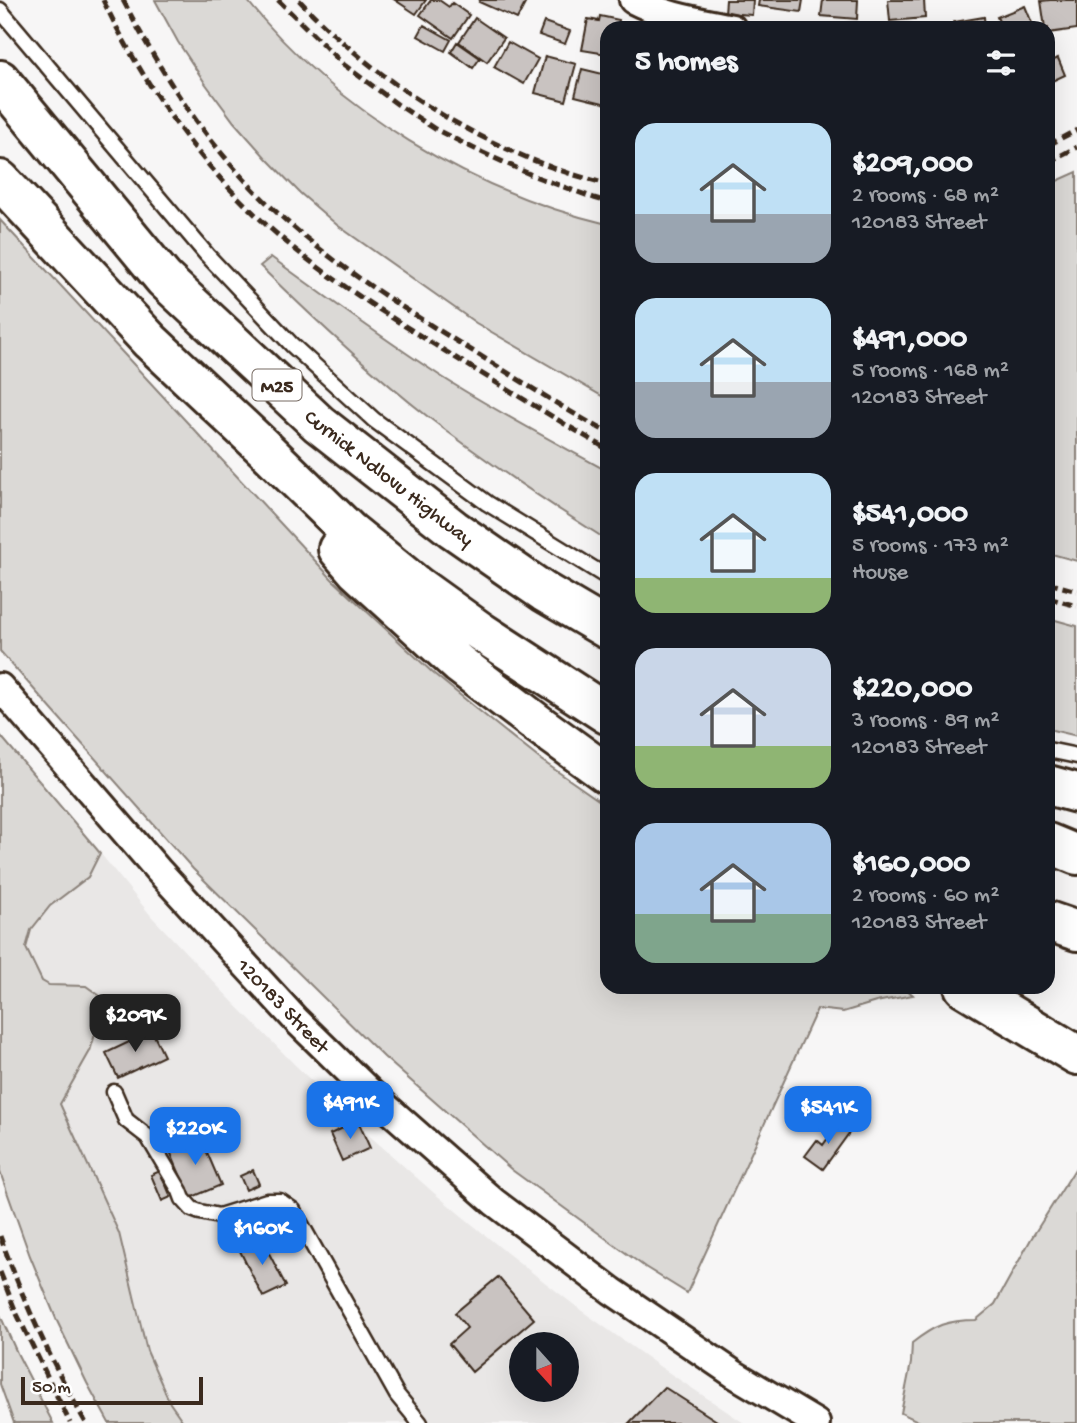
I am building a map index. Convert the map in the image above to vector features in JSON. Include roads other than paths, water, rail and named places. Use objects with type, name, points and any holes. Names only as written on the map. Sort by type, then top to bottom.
[{"type":"main road","name":"Curnick Ndlovu Highway","points":[[0,80],[164,279],[319,424],[453,529],[600,625]]},
{"type":"main road","name":"M25","points":[[0,180],[150,341],[358,539],[470,625],[600,709]]},
{"type":"main road","points":[[150,341],[358,571],[459,664],[600,769]]},
{"type":"main road","points":[[526,579],[600,615]]},
{"type":"main road","points":[[1055,787],[1077,793]]},
{"type":"main road","points":[[1055,846],[1077,855]]},
{"type":"main road","points":[[1055,924],[1077,932]]},
{"type":"main road","points":[[976,994],[1077,1055]]},
{"type":"street","points":[[632,0],[666,14],[699,21]]},
{"type":"street","name":"120183 Street","points":[[3,691],[167,880],[296,1020],[376,1098],[494,1202],[612,1291],[734,1374],[816,1423]]},
{"type":"lane","points":[[0,10],[207,255],[292,345],[384,427],[487,503],[600,573]]},
{"type":"lane","points":[[1055,751],[1077,756]]},
{"type":"lane","points":[[114,1092],[125,1120],[148,1137],[183,1199],[192,1209],[219,1216],[267,1201],[280,1201],[293,1210],[397,1395],[420,1423]]},
{"type":"railway","points":[[103,0],[140,69],[184,134],[234,193],[291,246],[362,298],[435,345],[600,445]]},
{"type":"railway","points":[[123,0],[152,53],[201,127],[239,174],[284,219],[337,262],[393,301],[600,428]]},
{"type":"railway","points":[[278,0],[343,64],[435,129],[534,176],[600,200]]},
{"type":"railway","points":[[299,0],[326,27],[384,76],[448,118],[516,153],[558,170],[600,182]]},
{"type":"railway","points":[[1055,141],[1077,130]]},
{"type":"railway","points":[[1055,158],[1077,147]]},
{"type":"railway","points":[[1055,585],[1077,591]]},
{"type":"railway","points":[[1055,600],[1077,606]]},
{"type":"railway","points":[[0,1236],[39,1331],[86,1423]]},
{"type":"railway","points":[[0,1272],[16,1312],[70,1423]]}]
